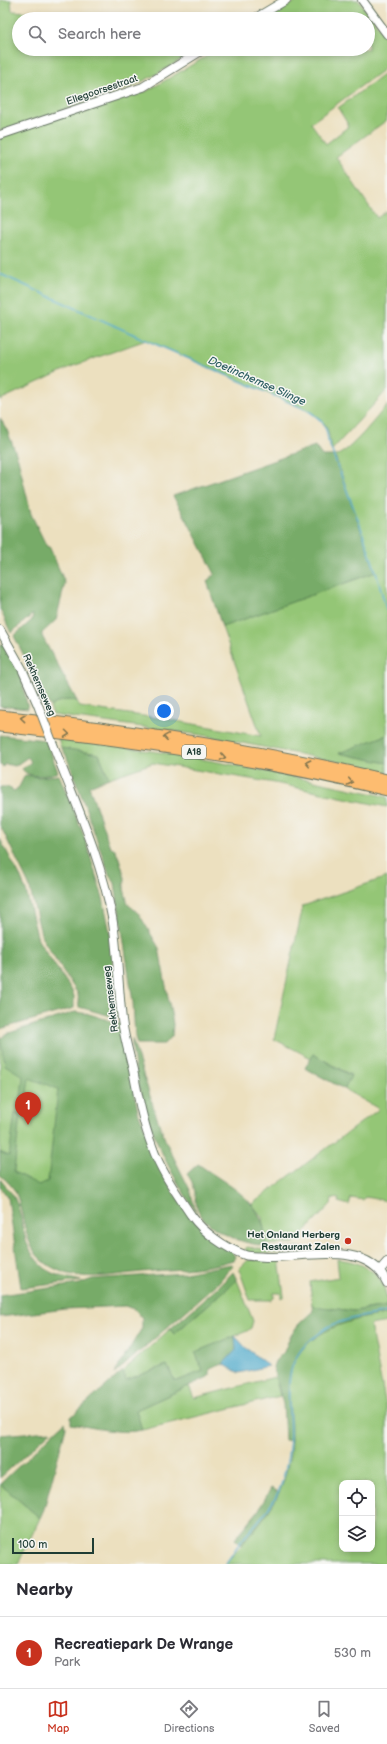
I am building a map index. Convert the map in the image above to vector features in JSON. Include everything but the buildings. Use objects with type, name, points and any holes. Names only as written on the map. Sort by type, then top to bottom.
[{"type":"highway","name":"A18","points":[[0,716],[121,730],[206,744],[294,760],[387,780]]},
{"type":"highway","name":"A18","points":[[0,726],[122,741],[203,754],[288,769],[387,790]]},
{"type":"street","points":[[266,12],[286,0]]},
{"type":"street","points":[[362,0],[371,12]]},
{"type":"street","points":[[375,18],[387,34]]},
{"type":"street","name":"Ellegoorsestraat","points":[[0,135],[143,88],[193,56]]},
{"type":"street","name":"Rekhemseweg","points":[[0,630],[22,669],[38,705],[92,846],[107,896],[114,931],[122,1022],[145,1127],[158,1161],[192,1216],[206,1231],[233,1250],[245,1255],[294,1256],[336,1253],[363,1259],[380,1270]]},
{"type":"street","points":[[387,1262],[380,1270],[387,1283]]},
{"type":"green space","points":[[0,0],[11,0],[12,11],[30,12],[12,12],[12,56],[187,56],[129,88],[0,131]]},
{"type":"green space","points":[[298,0],[358,0],[367,12],[278,12]]},
{"type":"green space","points":[[375,22],[387,37],[387,67],[311,123],[326,144],[349,126],[338,108],[387,72],[387,120],[336,157],[377,218],[387,211],[387,390],[332,450],[327,427],[307,410],[146,340],[73,366],[0,400],[0,137],[83,109],[147,91],[207,56],[375,56]]},
{"type":"green space","points":[[387,405],[387,735],[340,753],[387,763],[387,773],[202,735],[53,715],[50,707],[56,703],[66,700],[73,700],[77,701],[80,707],[171,720],[261,736],[222,627],[376,572],[335,456],[348,448]]},
{"type":"green space","points":[[0,418],[7,430],[18,459],[31,514],[47,547],[49,546],[65,583],[56,620],[42,633],[42,636],[77,701],[63,701],[50,707],[14,636],[32,620],[33,614],[11,633],[0,609]]},
{"type":"green space","points":[[315,446],[322,456],[335,456],[376,572],[222,627],[207,581],[215,574],[173,496]]},
{"type":"green space","points":[[3,644],[20,672],[28,709],[0,706],[0,646]]},
{"type":"green space","points":[[0,735],[46,740],[58,772],[38,776],[25,772],[22,769],[31,762],[28,757],[15,766],[5,764],[3,767],[0,765]]},
{"type":"green space","points":[[387,735],[387,763],[339,753]]},
{"type":"green space","points":[[58,738],[179,755],[256,769],[387,797],[387,807],[275,783],[153,763],[109,778],[99,754],[61,748]]},
{"type":"green space","points":[[61,748],[99,754],[109,778],[89,786],[110,847],[115,850],[119,858],[125,878],[124,889],[128,904],[139,914],[159,948],[173,1024],[172,1036],[164,1044],[137,1044],[135,1037],[133,1002],[115,883],[109,874],[66,755]]},
{"type":"green space","points":[[25,775],[40,777],[59,775],[84,836],[103,898],[111,938],[118,1018],[79,1007],[78,994],[42,938],[29,885],[0,825],[0,787],[8,787],[14,791],[19,787]]},
{"type":"green space","points":[[0,839],[21,878],[26,891],[38,940],[71,989],[74,996],[74,1008],[0,1029]]},
{"type":"green space","points":[[387,877],[387,1201],[365,1197],[363,1200],[351,1198],[349,1205],[338,1202],[339,1199],[332,1198],[331,1204],[294,1243],[266,1245],[262,1217],[252,1204],[379,1109],[344,1089],[351,1075],[313,1054],[311,1058],[274,1039],[303,906]]},
{"type":"green space","points":[[75,1012],[89,1014],[121,1024],[138,1112],[174,1194],[233,1253],[235,1257],[233,1260],[211,1266],[188,1269],[106,1276],[78,1276],[51,1267],[36,1254],[29,1240],[16,1193],[10,1184],[0,1175],[0,1152],[9,1156],[15,1113],[20,1115],[14,1172],[39,1185],[48,1181],[58,1089],[29,1078],[25,1109],[20,1108],[23,1076],[5,1065],[0,1039],[6,1034]]},
{"type":"green space","points":[[0,1034],[6,1063],[60,1086],[48,1181],[38,1187],[0,1164]]},
{"type":"green space","points":[[132,1039],[156,1115],[166,1142],[190,1190],[196,1212],[180,1187],[159,1147],[148,1119],[138,1084]]},
{"type":"green space","points":[[313,1054],[351,1076],[344,1089],[305,1068]]},
{"type":"green space","points":[[198,1164],[234,1188],[253,1206],[260,1217],[266,1245],[248,1243],[229,1236],[219,1231],[204,1219],[199,1212],[196,1203],[194,1186],[187,1174]]},
{"type":"green space","points":[[0,1179],[15,1199],[19,1209],[27,1244],[37,1261],[53,1273],[81,1281],[21,1288],[8,1198],[0,1186]]},
{"type":"green space","points":[[246,1247],[266,1249],[298,1247],[315,1252],[253,1254],[245,1253]]},
{"type":"green space","points":[[279,1259],[284,1296],[281,1298],[281,1293],[274,1293],[274,1298],[271,1300],[250,1300],[239,1269],[248,1260]]},
{"type":"green space","points":[[337,1259],[357,1263],[365,1267],[379,1278],[386,1295],[387,1306],[354,1311],[312,1306],[310,1282],[339,1277]]},
{"type":"green space","points":[[231,1264],[233,1265],[218,1283],[114,1374],[142,1328],[142,1318],[136,1310],[125,1306],[66,1309],[0,1317],[0,1295],[79,1284],[92,1279],[185,1273]]},
{"type":"green space","points":[[233,1272],[237,1280],[174,1334],[170,1329],[216,1289]]},
{"type":"green space","points":[[237,1280],[253,1321],[251,1328],[196,1352],[203,1371],[175,1382],[167,1365],[126,1380],[123,1371],[170,1329],[174,1334]]},
{"type":"green space","points":[[312,1306],[354,1311],[387,1306],[387,1314],[371,1316],[339,1325],[324,1332],[311,1341],[300,1352],[293,1366],[288,1389],[291,1441],[285,1440],[283,1404],[273,1367],[275,1361],[284,1352],[290,1337],[298,1325],[313,1311]]},
{"type":"green space","points":[[387,1314],[387,1322],[370,1325],[387,1411],[387,1564],[225,1564],[268,1512],[275,1501],[285,1477],[291,1446],[289,1383],[292,1366],[300,1352],[311,1341],[324,1332],[355,1320]]},
{"type":"green space","points":[[235,1336],[236,1350],[223,1364],[210,1369],[210,1375],[208,1377],[136,1410],[142,1430],[125,1432],[71,1424],[71,1417],[123,1371],[126,1380],[167,1365],[175,1381],[177,1381],[203,1371],[195,1352]]},
{"type":"green space","points":[[275,1377],[280,1396],[142,1430],[136,1410],[189,1386],[194,1398]]},
{"type":"green space","points":[[65,1422],[66,1427],[44,1509],[40,1518],[0,1484]]},
{"type":"green space","points":[[51,1431],[0,1478],[0,1435]]},
{"type":"green space","points":[[0,1484],[40,1518],[18,1564],[0,1564]]},
{"type":"green space","points":[[271,1488],[279,1492],[276,1499],[262,1520],[241,1545],[235,1539],[258,1511]]},
{"type":"water","points":[[235,1336],[246,1348],[269,1366],[239,1373],[223,1364],[236,1350]]},
{"type":"waterway","name":"Doetinchemse Slinge","points":[[0,274],[146,340],[307,410],[320,419],[325,426],[328,441],[359,522],[376,572],[387,612]]},
{"type":"waterway","points":[[225,1564],[270,1506],[280,1489],[289,1451],[289,1382],[295,1359],[313,1338],[328,1327],[350,1319],[387,1312]]},
{"type":"place","name":"Recreatiepark De Wrange","points":[[28,1125]]},
{"type":"place","name":"Het Onland Herberg Restaurant Zalen","points":[[348,1241]]}]
